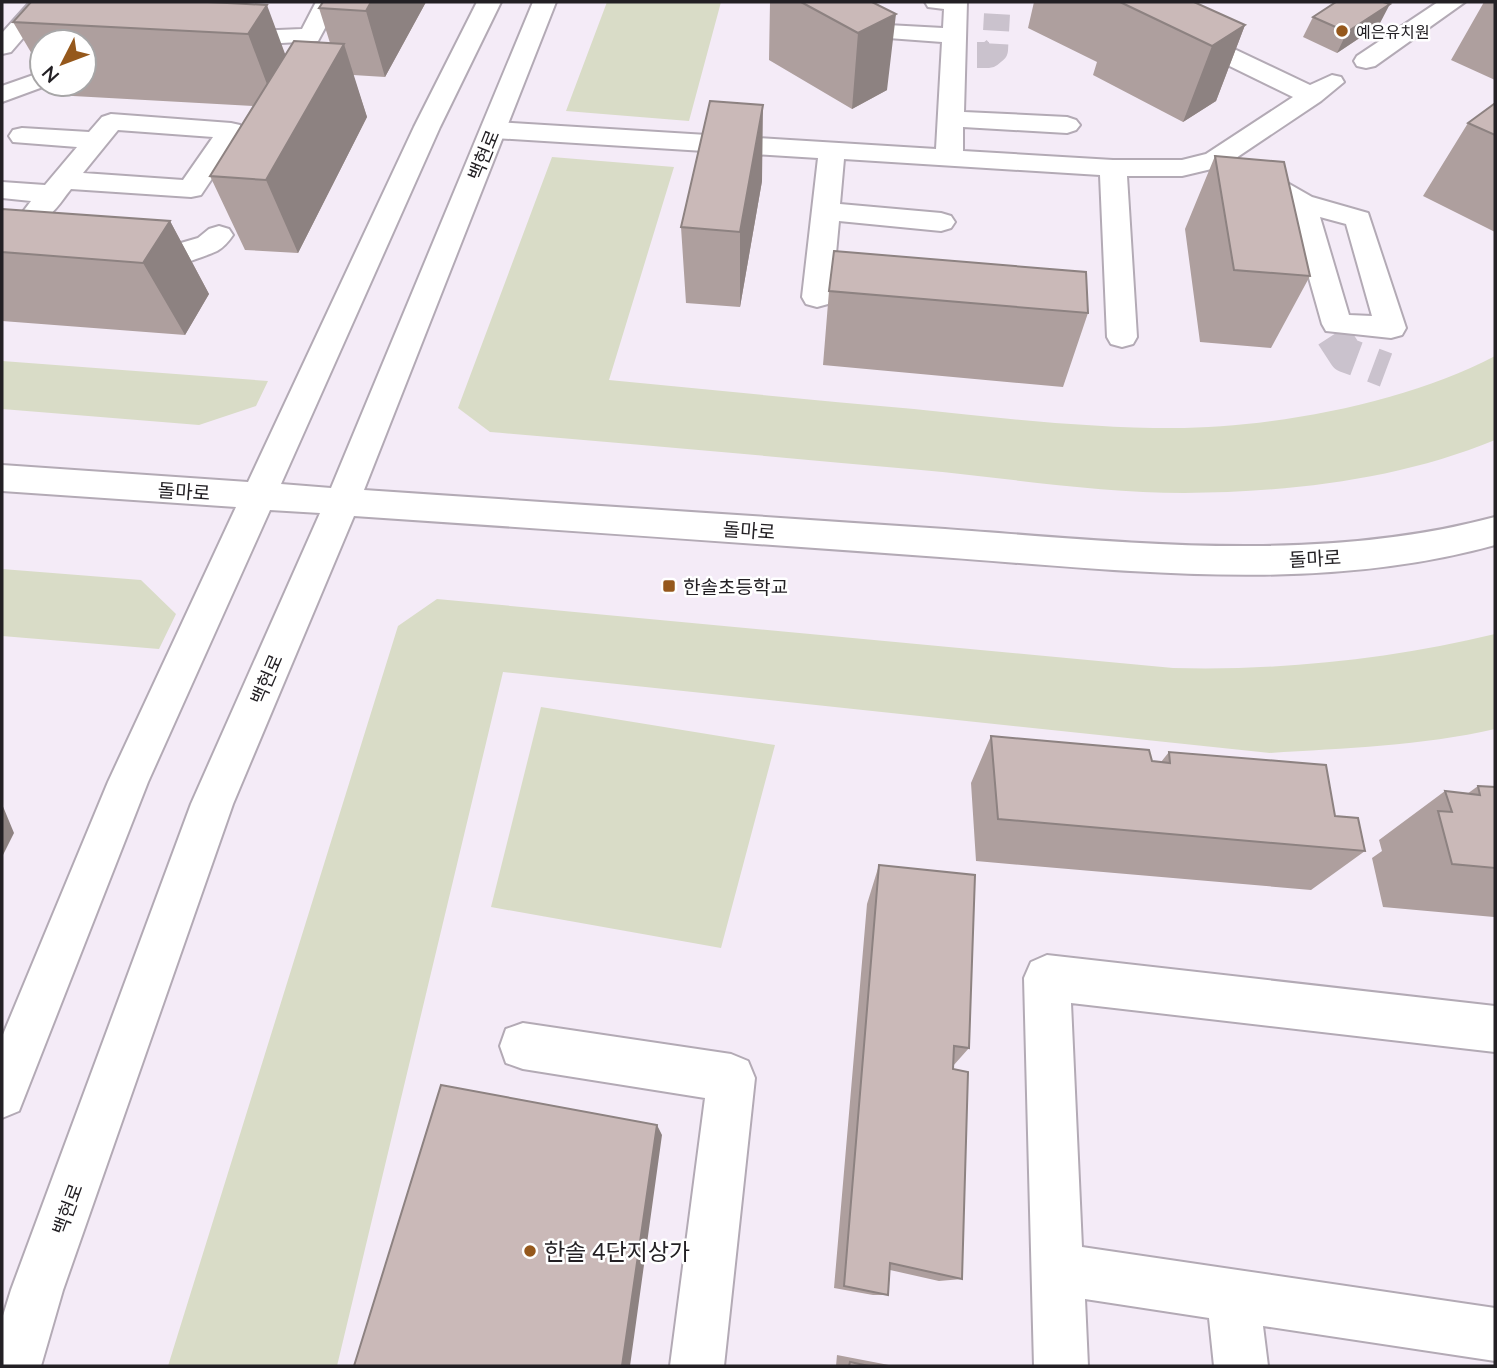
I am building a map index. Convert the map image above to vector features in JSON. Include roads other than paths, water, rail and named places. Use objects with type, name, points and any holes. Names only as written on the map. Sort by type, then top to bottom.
[{"type":"main road","points":[[2,47],[42,2]]},
{"type":"main road","points":[[211,38],[310,36],[327,2]]},
{"type":"main road","points":[[2,1094],[128,782],[427,127],[489,2]]},
{"type":"main road","name":"백현로","points":[[14,1366],[37,1290],[212,804],[342,503],[545,2]]},
{"type":"main road","points":[[860,2],[856,30],[962,48]]},
{"type":"main road","points":[[936,2],[956,3],[962,48],[950,119],[949,157]]},
{"type":"main road","points":[[494,130],[1114,168],[1182,167],[1220,156],[1322,89],[1117,2]]},
{"type":"main road","points":[[1366,61],[1452,2]]},
{"type":"main road","points":[[235,39],[250,11]]},
{"type":"main road","points":[[1398,12],[1422,22]]},
{"type":"main road","points":[[265,38],[263,46],[272,53],[304,51],[309,46]]},
{"type":"main road","points":[[2,66],[28,67]]},
{"type":"main road","points":[[2,95],[28,85]]},
{"type":"main road","points":[[950,119],[1067,125]]},
{"type":"main road","points":[[2,190],[58,187],[191,189],[231,131],[111,122],[58,187],[20,231],[58,232]]},
{"type":"main road","points":[[22,136],[96,140]]},
{"type":"main road","points":[[828,276],[826,211],[832,150]]},
{"type":"main road","points":[[1220,156],[1303,203],[1357,219],[1391,328],[1335,329],[1303,203]]},
{"type":"main road","points":[[1114,168],[1122,337]]},
{"type":"main road","points":[[826,211],[941,222]]},
{"type":"main road","points":[[152,235],[120,234],[131,249],[155,261],[208,244],[219,235]]},
{"type":"main road","name":"돌마로","points":[[2,478],[1131,556],[1240,561],[1321,560],[1447,544],[1495,531]]},
{"type":"main road","points":[[1061,1366],[1047,978],[1495,1029]]},
{"type":"main road","points":[[523,1046],[731,1078],[697,1366]]},
{"type":"main road","points":[[1058,1269],[1495,1335]]},
{"type":"main road","points":[[1233,1297],[1241,1366]]},
{"type":"tunnel","points":[[977,55],[989,55],[995,50],[997,14]]},
{"type":"tunnel","points":[[1333,335],[1346,355],[1386,370]]},
{"type":"place","name":"예은유치원","points":[[1342,31]]},
{"type":"place","name":"한솔초등학교","points":[[669,586]]},
{"type":"place","name":"한솔 4단지상가","points":[[530,1251]]}]
